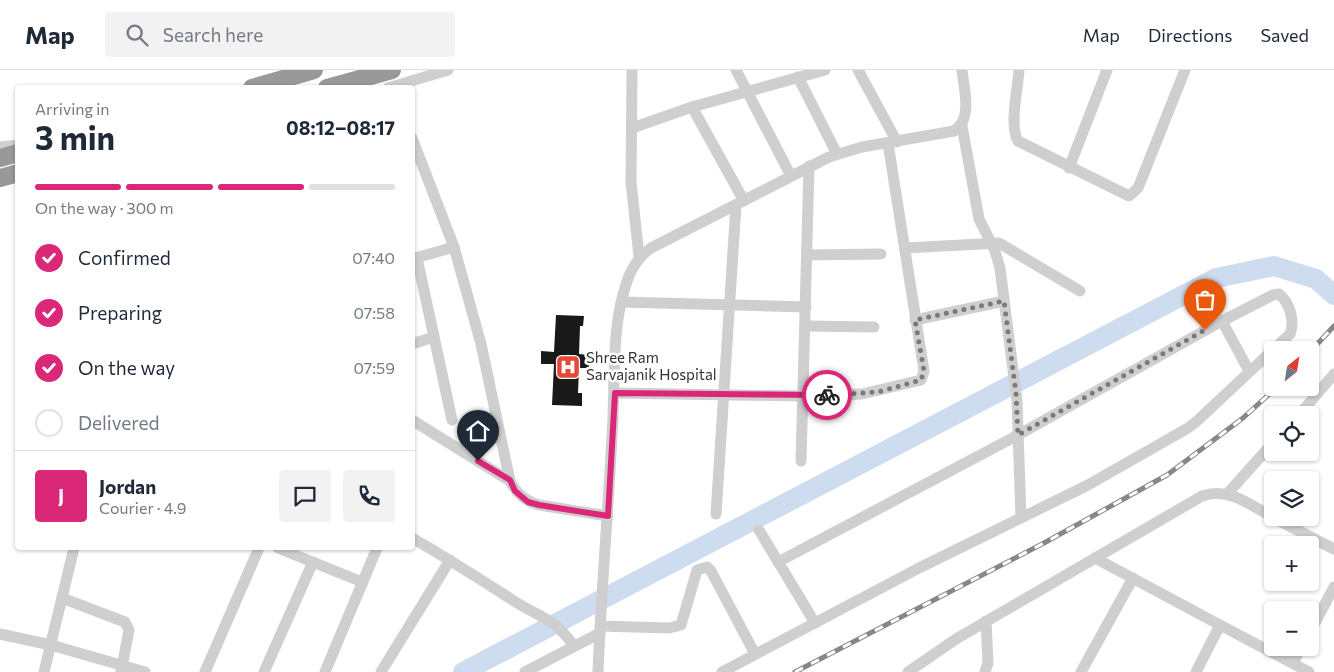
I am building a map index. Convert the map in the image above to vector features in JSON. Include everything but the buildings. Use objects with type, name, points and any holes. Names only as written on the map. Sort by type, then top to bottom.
[{"type":"highway","points":[[261,85],[314,70]]},
{"type":"highway","points":[[365,85],[391,83]]},
{"type":"highway","points":[[0,158],[15,154]]},
{"type":"highway","points":[[0,178],[15,174]]},
{"type":"street","points":[[259,85],[287,70]]},
{"type":"street","points":[[391,83],[448,70]]},
{"type":"street","points":[[632,70],[631,182],[639,256]]},
{"type":"street","points":[[736,70],[791,176]]},
{"type":"street","points":[[632,128],[692,107],[825,70]]},
{"type":"street","points":[[615,393],[803,396],[862,394],[921,380],[924,371],[915,320],[892,143],[858,70]]},
{"type":"street","points":[[962,70],[965,116],[962,126],[980,219],[998,258],[1004,301],[1016,393],[1021,518]]},
{"type":"street","points":[[1019,70],[1015,136],[1023,145],[1129,196],[1134,194],[1138,188],[1185,70]]},
{"type":"street","points":[[1069,168],[1107,70]]},
{"type":"street","points":[[798,78],[837,154]]},
{"type":"street","points":[[692,107],[740,203],[729,305],[716,514]]},
{"type":"street","points":[[598,672],[601,586],[608,516],[618,319],[631,268],[639,256],[808,166],[837,154],[954,131],[962,126]]},
{"type":"street","points":[[0,147],[15,145]]},
{"type":"street","points":[[415,146],[454,247],[481,344],[510,480],[515,491],[528,502],[539,505],[608,516]]},
{"type":"street","points":[[801,461],[806,326],[808,166]]},
{"type":"street","points":[[0,188],[15,180]]},
{"type":"street","points":[[906,248],[990,242],[1006,245],[1080,291]]},
{"type":"street","points":[[452,420],[415,259],[454,247]]},
{"type":"street","points":[[807,255],[881,254]]},
{"type":"street","points":[[722,672],[1106,476],[1188,428],[1290,334],[1293,321],[1284,298],[1279,294],[1273,295],[1222,321],[1018,435],[778,562]]},
{"type":"street","points":[[915,320],[1004,301]]},
{"type":"street","points":[[621,302],[806,306]]},
{"type":"street","points":[[1222,321],[1249,371]]},
{"type":"street","points":[[806,326],[874,327]]},
{"type":"street","points":[[415,343],[434,338]]},
{"type":"street","points":[[1307,406],[1334,374]]},
{"type":"street","points":[[415,422],[510,480]]},
{"type":"street","points":[[1228,493],[1264,453]]},
{"type":"street","points":[[908,672],[986,621],[1202,496],[1214,492],[1228,493],[1264,512]]},
{"type":"street","points":[[1290,526],[1334,549]]},
{"type":"street","points":[[759,530],[815,623]]},
{"type":"street","points":[[415,540],[524,607],[544,616],[561,629],[574,646]]},
{"type":"street","points":[[44,672],[74,550]]},
{"type":"street","points":[[205,672],[258,550]]},
{"type":"street","points":[[283,550],[362,582]]},
{"type":"street","points":[[325,672],[376,550]]},
{"type":"street","points":[[1095,558],[1309,672]]},
{"type":"street","points":[[381,672],[450,560]]},
{"type":"street","points":[[264,672],[313,562]]},
{"type":"street","points":[[525,672],[574,646],[600,629],[669,628],[681,625],[697,570],[706,567],[711,571],[755,654]]},
{"type":"street","points":[[1080,672],[1133,578]]},
{"type":"street","points":[[1319,615],[1334,587]]},
{"type":"street","points":[[62,598],[126,622],[129,630],[121,669]]},
{"type":"street","points":[[985,672],[988,663],[986,621]]},
{"type":"street","points":[[1196,672],[1220,625]]},
{"type":"street","points":[[0,634],[51,645],[121,669],[145,672]]},
{"type":"street","points":[[1293,663],[1297,656]]},
{"type":"waterway","points":[[463,672],[1216,278],[1274,266],[1316,279],[1334,295]]},
{"type":"railway","points":[[1319,342],[1334,326]]},
{"type":"railway","points":[[795,672],[1044,543],[1167,475],[1243,418],[1267,396]]},
{"type":"way so far","points":[[827,395],[878,392],[916,383],[924,377],[924,371],[915,320],[1004,301],[1017,401],[1018,435],[1205,330]]},
{"type":"place","name":"Shree Ram Sarvajanik Hospital","points":[[568,367]]},
{"type":"route","points":[[478,461],[510,480],[515,491],[528,502],[608,516],[615,393],[827,395]]}]
